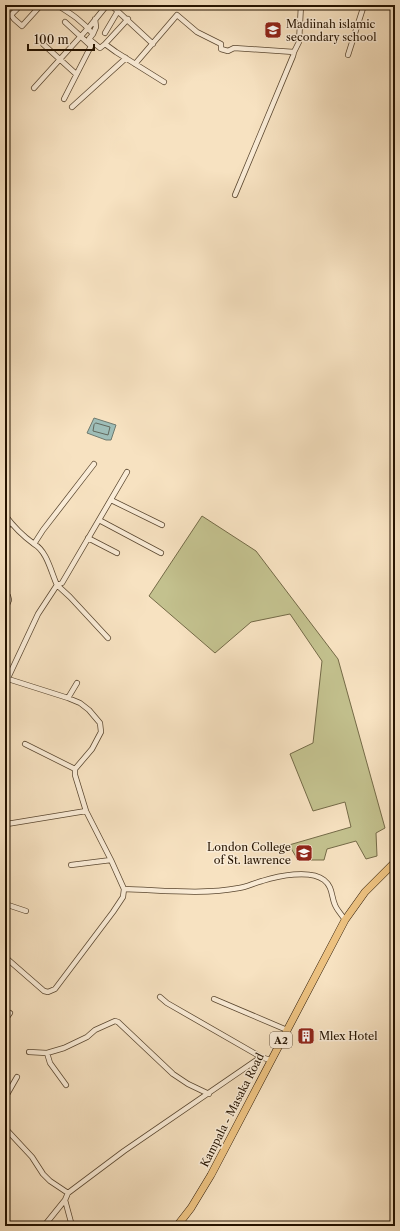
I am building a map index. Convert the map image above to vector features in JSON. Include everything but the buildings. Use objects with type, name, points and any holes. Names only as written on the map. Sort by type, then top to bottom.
[{"type":"main road","name":"Kampala - Masaka Road","points":[[177,1226],[191,1208],[211,1175],[270,1060],[345,920],[364,892],[395,862]]},
{"type":"street","points":[[19,7],[12,15],[22,26],[41,5]]},
{"type":"street","points":[[57,5],[72,13],[88,28],[92,34]]},
{"type":"street","points":[[34,88],[107,5]]},
{"type":"street","points":[[111,5],[128,19],[153,44]]},
{"type":"street","points":[[235,195],[299,42],[301,5]]},
{"type":"street","points":[[348,55],[364,5]]},
{"type":"street","points":[[105,33],[118,11]]},
{"type":"street","points":[[135,64],[177,15],[196,32],[221,44],[220,49],[228,51],[234,48],[294,52]]},
{"type":"street","points":[[64,99],[91,46],[89,40],[96,27],[95,19]]},
{"type":"street","points":[[89,40],[100,48],[128,19]]},
{"type":"street","points":[[65,22],[91,46]]},
{"type":"street","points":[[43,44],[76,74]]},
{"type":"street","points":[[105,44],[164,82]]},
{"type":"street","points":[[72,107],[126,58]]},
{"type":"street","points":[[34,544],[94,464]]},
{"type":"street","points":[[5,957],[44,991],[48,992],[55,990],[123,897],[124,889],[86,811],[75,775],[75,769],[92,749],[101,732],[102,727],[100,722],[80,703],[68,698],[6,680],[38,614],[57,585],[62,583],[128,472]]},
{"type":"street","points":[[111,500],[162,526]]},
{"type":"street","points":[[5,515],[27,539],[39,547],[47,561],[57,585],[70,596],[108,638]]},
{"type":"street","points":[[99,520],[161,553]]},
{"type":"street","points":[[5,531],[10,522]]},
{"type":"street","points":[[88,538],[116,553]]},
{"type":"street","points":[[5,594],[8,596],[9,600],[5,609]]},
{"type":"street","points":[[68,698],[76,683]]},
{"type":"street","points":[[25,744],[75,769]]},
{"type":"street","points":[[7,824],[86,811]]},
{"type":"street","points":[[5,818],[7,824],[5,836]]},
{"type":"street","points":[[71,865],[111,860]]},
{"type":"street","points":[[124,889],[198,891],[226,889],[247,886],[261,881],[285,876],[303,874],[315,876],[324,880],[332,892],[335,905],[345,920]]},
{"type":"street","points":[[5,904],[26,911]]},
{"type":"street","points":[[160,997],[261,1057],[270,1060]]},
{"type":"street","points":[[214,999],[286,1030]]},
{"type":"street","points":[[5,1020],[10,1013]]},
{"type":"street","points":[[29,1052],[47,1053],[64,1048],[87,1037],[95,1030],[115,1021],[118,1022],[173,1074],[188,1084],[209,1094]]},
{"type":"street","points":[[47,1053],[50,1063],[66,1085]]},
{"type":"street","points":[[44,1226],[65,1200],[68,1193],[124,1151],[261,1057]]},
{"type":"street","points":[[5,1098],[17,1077]]},
{"type":"street","points":[[5,1128],[32,1157],[43,1174],[50,1181],[68,1193]]},
{"type":"street","points":[[65,1200],[72,1226]]},
{"type":"shaded area","points":[[202,516],[256,551],[338,659],[385,828],[376,833],[377,856],[366,859],[356,841],[327,849],[324,860],[298,860],[289,845],[351,827],[345,802],[313,811],[290,754],[313,743],[322,661],[290,614],[251,622],[215,653],[149,596]]},
{"type":"water","points":[[94,418],[116,425],[111,440],[106,440],[87,433]]},
{"type":"place","name":"Madiinah islamic secondary school","points":[[273,30]]},
{"type":"place","name":"London College of St. lawrence","points":[[304,853]]},
{"type":"place","name":"Mlex Hotel","points":[[306,1036]]}]
